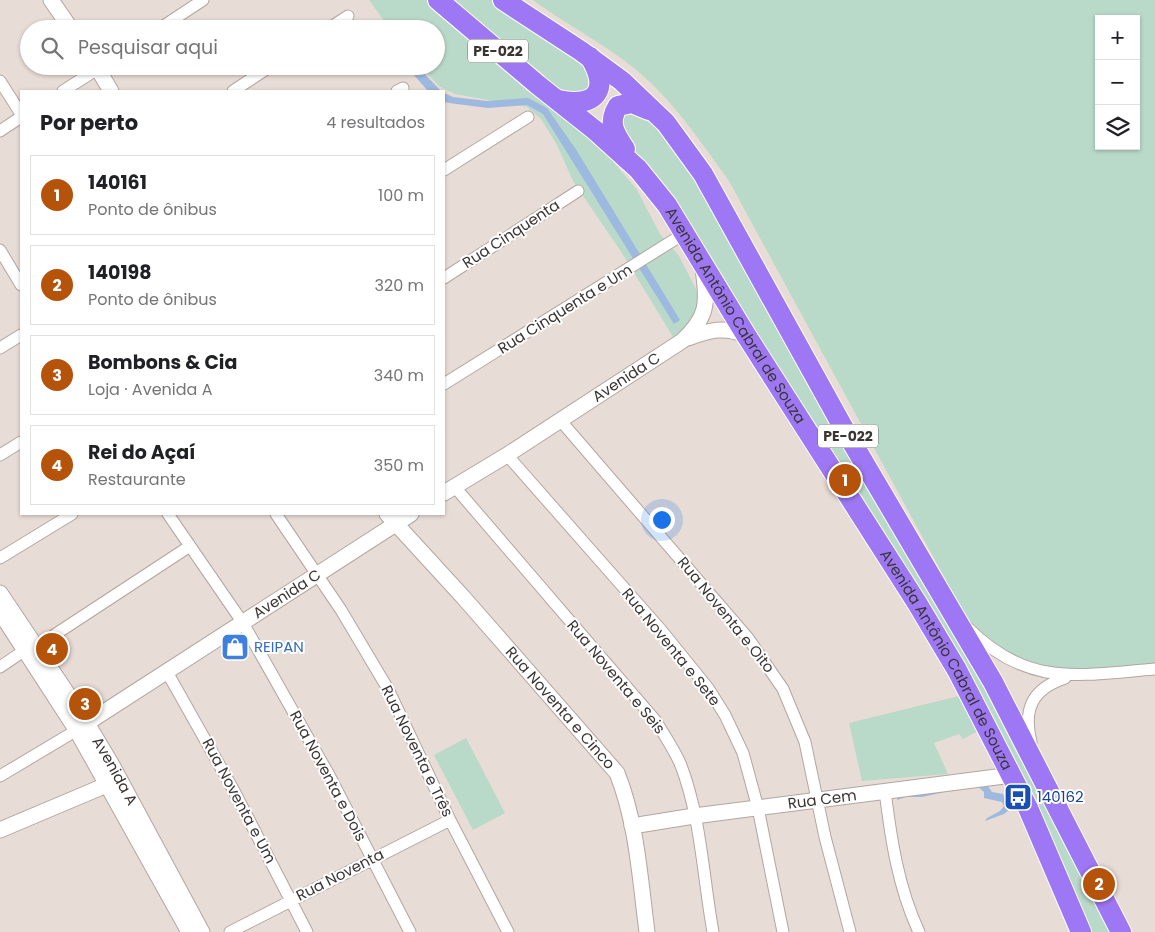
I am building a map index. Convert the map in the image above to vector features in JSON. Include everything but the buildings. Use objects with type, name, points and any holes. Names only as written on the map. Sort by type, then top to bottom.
[{"type":"highway","name":"Avenida Antônio Cabral de Souza","points":[[438,0],[596,131],[638,169],[667,205],[746,335],[917,603],[957,670],[1012,775],[1081,932]]},
{"type":"highway","name":"Avenida Antônio Cabral de Souza","points":[[503,0],[590,57],[622,81],[666,123],[703,174],[843,427],[954,614],[1025,742],[1119,929]]},
{"type":"highway","points":[[558,100],[581,103],[593,98],[597,92],[598,74],[590,57]]},
{"type":"highway","points":[[638,169],[614,132],[612,122],[614,113],[618,106],[632,103],[655,113]]},
{"type":"highway","points":[[1066,898],[1089,932]]},
{"type":"street","points":[[51,0],[65,20]]},
{"type":"street","points":[[173,20],[203,0]]},
{"type":"street","points":[[342,20],[348,16]]},
{"type":"street","points":[[64,90],[86,75]]},
{"type":"street","points":[[102,75],[110,90]]},
{"type":"street","points":[[235,90],[257,75]]},
{"type":"street","points":[[0,81],[20,114]]},
{"type":"street","points":[[0,131],[20,117]]},
{"type":"street","points":[[445,169],[528,117]]},
{"type":"street","name":"Rua Cinquenta","points":[[445,277],[578,191]]},
{"type":"street","name":"Rua Cinquenta e Um","points":[[445,383],[685,233]]},
{"type":"street","points":[[0,250],[20,283]]},
{"type":"street","points":[[682,341],[697,326],[703,316],[706,290],[702,262]]},
{"type":"street","points":[[682,341],[711,329],[734,330],[746,335]]},
{"type":"street","points":[[0,348],[20,336]]},
{"type":"street","name":"Avenida C","points":[[449,490],[682,341]]},
{"type":"street","name":"Rua Noventa e Oito","points":[[560,420],[691,571],[770,666],[783,689],[799,727],[850,932]]},
{"type":"street","points":[[0,455],[20,443]]},
{"type":"street","name":"Rua Noventa e Sete","points":[[507,454],[572,526],[708,688],[725,715],[742,753],[758,808],[783,932]]},
{"type":"street","name":"Rua Noventa e Seis","points":[[449,490],[655,720],[680,764],[694,816],[713,932]]},
{"type":"street","points":[[0,558],[70,515]]},
{"type":"street","name":"Rua Noventa e Dois","points":[[169,515],[244,622],[329,775],[410,932]]},
{"type":"street","name":"Rua Noventa e Três","points":[[277,515],[341,610],[388,689],[450,820],[508,932]]},
{"type":"street","name":"Avenida C","points":[[82,727],[316,574],[390,519],[406,515]]},
{"type":"street","name":"Rua Noventa e Cinco","points":[[390,519],[470,605],[617,773],[626,796],[632,826],[648,932]]},
{"type":"street","points":[[0,667],[190,546]]},
{"type":"street","name":"Avenida A","points":[[0,593],[30,649]]},
{"type":"street","name":"Avenida A","points":[[0,612],[30,649],[82,727],[202,932]]},
{"type":"street","points":[[954,614],[992,649],[1014,662],[1046,674],[1072,676],[1155,669]]},
{"type":"street","name":"Rua Noventa e Um","points":[[167,672],[234,791],[307,932]]},
{"type":"street","points":[[1036,767],[1029,734],[1029,708],[1036,695],[1052,682],[1072,676]]},
{"type":"street","points":[[0,776],[82,727]]},
{"type":"street","name":"Rua Cem","points":[[632,826],[818,799],[1012,775]]},
{"type":"street","points":[[0,830],[114,782]]},
{"type":"street","name":"Avenida A","points":[[114,782],[189,932]]},
{"type":"street","points":[[885,791],[897,867],[907,907],[919,932]]},
{"type":"street","name":"Rua Noventa","points":[[230,932],[372,858],[450,820]]},
{"type":"green space","points":[[369,0],[433,0],[605,152],[637,190],[660,234],[679,256],[698,293],[698,312],[687,328],[673,337],[622,253],[573,181],[557,145],[541,119],[527,107],[455,94],[439,86],[429,75],[445,75],[445,20],[383,20]]},
{"type":"green space","points":[[450,0],[505,0],[583,54],[594,92],[560,99]]},
{"type":"green space","points":[[533,0],[1155,0],[1155,668],[1075,676],[1017,662],[973,630],[729,181],[683,118],[662,94],[638,71]]},
{"type":"green space","points":[[619,108],[664,124],[814,376],[1119,932],[1083,932],[986,727],[963,739],[959,734],[934,743],[948,774],[862,781],[849,723],[967,694],[620,137]]},
{"type":"green space","points":[[466,738],[505,813],[473,830],[434,755]]},
{"type":"water","points":[[414,75],[426,75],[440,90],[427,90]]},
{"type":"water","points":[[445,93],[453,97],[487,101],[528,98],[547,108],[577,151],[680,320],[674,324],[543,114],[527,105],[488,108],[445,102]]},
{"type":"water","points":[[985,782],[992,792],[1003,794],[1010,809],[1004,814],[985,821],[1004,806],[1002,802],[984,798],[984,792],[976,785],[922,797],[906,797],[897,800],[898,795]]},
{"type":"place","name":"140161","points":[[845,480]]},
{"type":"place","name":"REIPAN","points":[[235,647]]},
{"type":"place","name":"Rei do Açaí","points":[[52,649]]},
{"type":"place","name":"Bombons & Cia","points":[[85,704]]},
{"type":"place","name":"140162","points":[[1018,797]]},
{"type":"place","name":"140198","points":[[1099,884]]}]
